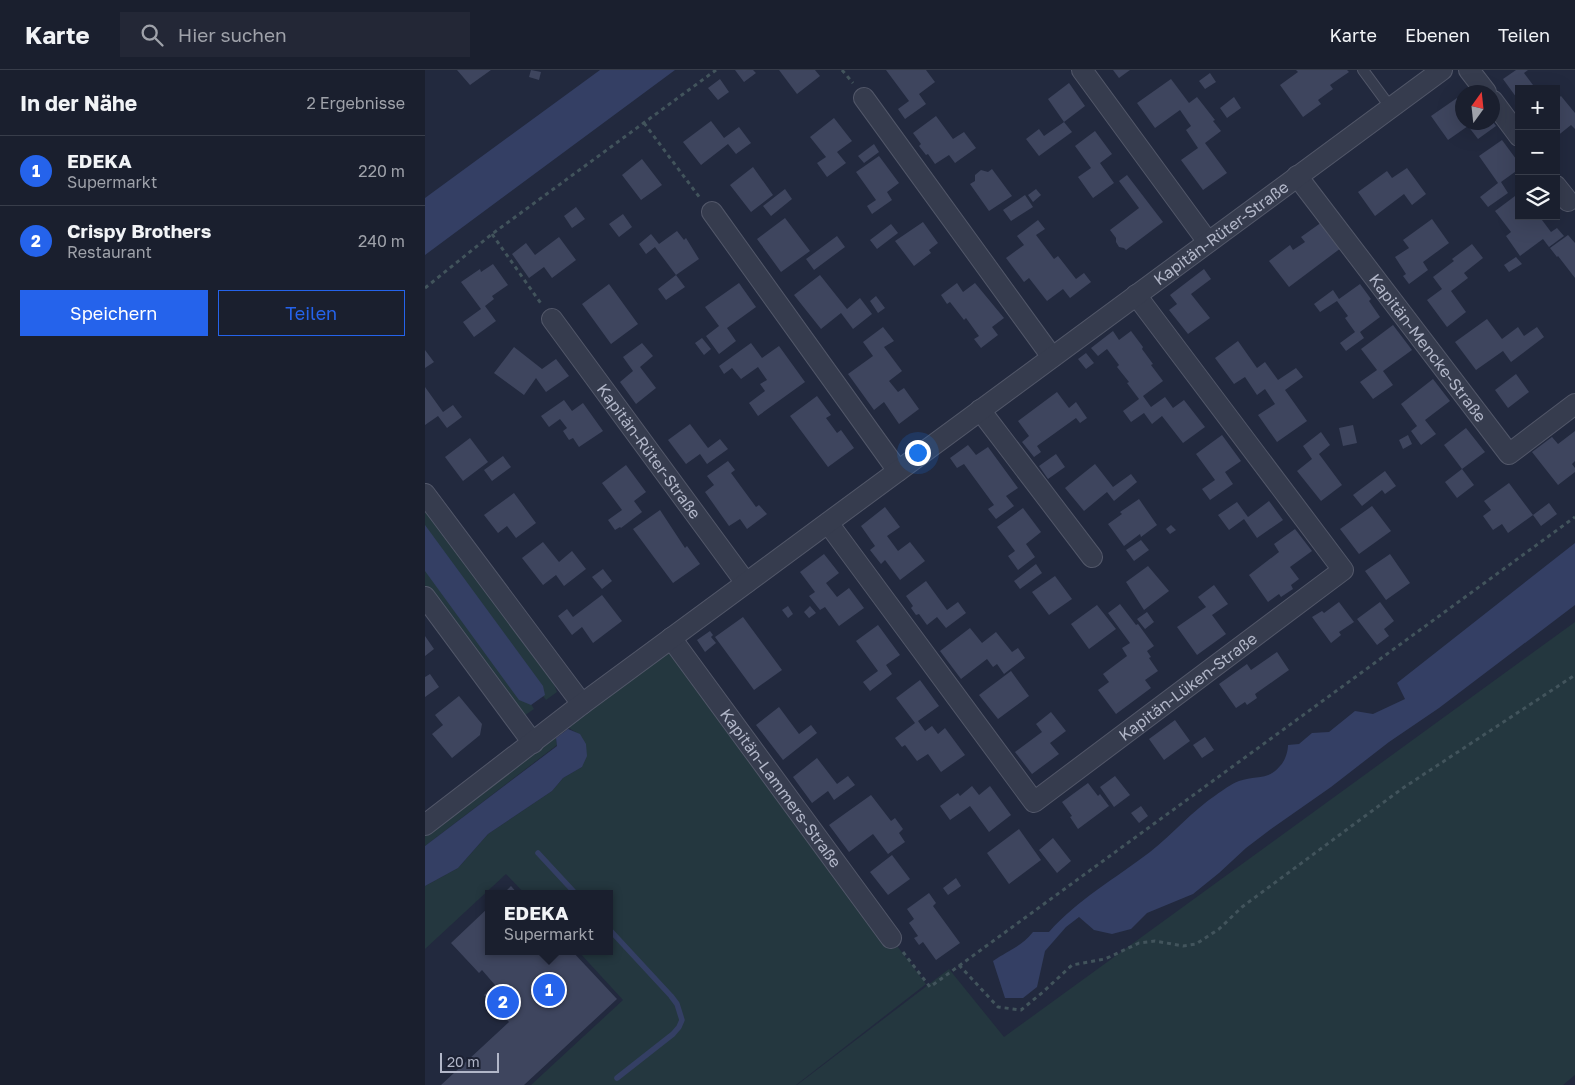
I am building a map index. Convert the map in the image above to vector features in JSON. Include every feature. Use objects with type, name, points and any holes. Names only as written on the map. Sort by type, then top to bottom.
[{"type":"street","points":[[1082,70],[1207,242]]},
{"type":"street","name":"Kapitän-Rüter-Straße","points":[[425,825],[582,704],[1442,70]]},
{"type":"street","points":[[1469,70],[1481,85]]},
{"type":"street","points":[[864,98],[1052,357]]},
{"type":"street","points":[[1500,110],[1515,131]]},
{"type":"street","name":"Kapitän-Mencke-Straße","points":[[1297,176],[1509,454],[1575,404]]},
{"type":"street","points":[[712,212],[898,471]]},
{"type":"street","name":"Kapitän-Lüken-Straße","points":[[827,523],[1034,802],[1343,570],[1136,295]]},
{"type":"street","name":"Kapitän-Rüter-Straße","points":[[552,319],[746,583]]},
{"type":"street","points":[[980,410],[1092,557]]},
{"type":"street","points":[[425,494],[582,704]]},
{"type":"street","points":[[425,597],[533,742]]},
{"type":"street","name":"Kapitän-Lammers-Straße","points":[[671,638],[891,938]]},
{"type":"lane","points":[[1363,70],[1391,108]]},
{"type":"path","points":[[425,288],[492,234],[716,70]]},
{"type":"path","points":[[644,123],[689,185],[712,212]]},
{"type":"path","points":[[492,234],[552,319]]},
{"type":"path","points":[[891,938],[930,986],[1575,517]]},
{"type":"path","points":[[959,966],[997,1007],[1021,1010],[1072,965],[1105,958],[1139,943],[1155,941],[1183,946],[1195,944],[1214,933],[1242,907],[1403,788],[1575,675]]},
{"type":"shaded area","points":[[425,508],[552,679],[557,692],[546,700],[543,696],[531,704],[534,709],[521,718],[425,587]]},
{"type":"shaded area","points":[[1575,622],[1575,1075],[1563,1085],[797,1085],[949,969],[1004,1037]]},
{"type":"shaded area","points":[[666,650],[677,656],[926,984],[796,1085],[531,1085],[623,1000],[582,955],[613,955],[613,890],[521,890],[506,874],[489,890],[485,890],[485,893],[425,949],[425,886],[458,868],[488,834],[552,791],[563,778],[582,767],[580,735],[564,725]]},
{"type":"shaded area","points":[[551,736],[556,738],[557,745],[425,846],[425,834]]},
{"type":"water","points":[[600,70],[675,70],[425,255],[425,198]]},
{"type":"water","points":[[425,525],[543,686],[545,695],[531,705],[519,700],[425,571]]},
{"type":"water","points":[[1575,543],[1575,605],[1439,708],[1389,742],[1331,787],[1271,829],[1193,894],[1147,913],[1131,929],[1112,934],[1094,930],[1079,917],[1066,927],[1045,951],[1037,987],[1023,998],[1005,998],[993,961],[1019,945],[1033,932],[1049,932],[1084,899],[1150,852],[1207,801],[1224,789],[1245,779],[1271,774],[1285,759],[1288,745],[1299,744],[1312,733],[1329,732],[1355,711],[1373,714],[1405,699],[1397,683]]},
{"type":"water","points":[[568,729],[580,734],[586,744],[587,756],[582,767],[563,778],[552,791],[488,834],[458,868],[425,886],[425,846],[557,746],[556,738]]},
{"type":"building","points":[[457,70],[491,70],[470,85]]},
{"type":"building","points":[[531,70],[541,72],[539,80],[529,77]]},
{"type":"building","points":[[735,70],[753,70],[756,73],[744,82]]},
{"type":"building","points":[[779,70],[815,70],[820,76],[797,94]]},
{"type":"building","points":[[886,70],[926,70],[935,82],[919,94],[926,104],[905,119],[898,109],[909,101]]},
{"type":"building","points":[[1113,70],[1130,70],[1119,78]]},
{"type":"building","points":[[1296,70],[1347,70],[1349,72],[1330,85],[1333,89],[1318,100],[1321,104],[1303,117],[1280,85],[1298,72]]},
{"type":"building","points":[[1516,70],[1528,70],[1524,73],[1533,85],[1515,85],[1515,96],[1503,79]]},
{"type":"building","points":[[1210,73],[1216,82],[1205,89],[1199,81]]},
{"type":"building","points":[[720,79],[729,92],[718,100],[708,88]]},
{"type":"building","points":[[1171,79],[1189,103],[1197,97],[1221,131],[1205,143],[1227,173],[1203,190],[1181,160],[1198,148],[1186,130],[1191,126],[1180,110],[1155,128],[1137,103]]},
{"type":"building","points":[[1069,83],[1085,106],[1064,122],[1048,99]]},
{"type":"building","points":[[1234,97],[1241,108],[1227,118],[1220,108]]},
{"type":"building","points":[[1560,97],[1575,113],[1575,129],[1571,125],[1560,134],[1560,130]]},
{"type":"building","points":[[1455,99],[1455,130],[1462,130],[1448,140],[1431,116]]},
{"type":"building","points":[[936,116],[953,139],[964,132],[976,148],[955,163],[949,155],[935,164],[919,146],[921,144],[913,133]]},
{"type":"building","points":[[834,118],[852,141],[837,152],[846,163],[827,177],[817,163],[826,157],[810,137]]},
{"type":"building","points":[[711,121],[724,138],[739,127],[751,143],[736,154],[728,144],[701,165],[683,142]]},
{"type":"building","points":[[1064,122],[1072,132],[1039,156],[1026,139],[1039,129],[1044,136]]},
{"type":"building","points":[[1471,130],[1490,130],[1478,139]]},
{"type":"building","points":[[1095,131],[1112,154],[1100,163],[1114,183],[1093,198],[1078,177],[1091,168],[1075,146]]},
{"type":"building","points":[[1502,140],[1515,158],[1515,172],[1501,182],[1508,193],[1488,207],[1480,197],[1498,183],[1479,156]]},
{"type":"building","points":[[874,144],[879,152],[864,163],[858,156]]},
{"type":"building","points":[[879,156],[899,183],[887,192],[892,200],[872,214],[867,206],[876,200],[856,172]]},
{"type":"building","points":[[642,159],[662,185],[641,200],[622,175]]},
{"type":"building","points":[[753,167],[773,195],[751,212],[730,185]]},
{"type":"building","points":[[1407,168],[1426,194],[1412,205],[1404,194],[1375,216],[1358,192],[1387,171],[1392,178]]},
{"type":"building","points":[[992,169],[1012,196],[989,211],[970,184],[975,181],[975,175],[981,170],[988,172]]},
{"type":"building","points":[[1127,175],[1163,222],[1126,250],[1119,247],[1116,238],[1110,230],[1139,208],[1119,181]]},
{"type":"building","points":[[785,189],[792,199],[771,216],[763,206]]},
{"type":"building","points":[[1036,189],[1041,195],[1033,202],[1028,195]]},
{"type":"building","points":[[1025,195],[1033,207],[1011,221],[1003,210]]},
{"type":"building","points":[[1515,196],[1515,220],[1542,220],[1551,232],[1557,228],[1564,236],[1549,247],[1543,239],[1520,256],[1506,236],[1511,232],[1495,211]]},
{"type":"building","points":[[576,207],[585,219],[572,228],[564,216]]},
{"type":"building","points":[[623,214],[632,227],[619,237],[609,224]]},
{"type":"building","points":[[785,218],[810,251],[781,272],[757,239]]},
{"type":"building","points":[[1432,219],[1449,243],[1423,262],[1428,270],[1409,284],[1403,276],[1406,274],[1395,257],[1409,248],[1403,240]]},
{"type":"building","points":[[1038,220],[1045,229],[1036,235],[1054,259],[1058,256],[1076,279],[1084,273],[1091,282],[1070,298],[1063,289],[1047,301],[1029,278],[1024,282],[1006,258],[1024,245],[1017,236]]},
{"type":"building","points":[[923,222],[938,243],[929,250],[931,253],[914,266],[895,241]]},
{"type":"building","points":[[1322,222],[1341,248],[1289,287],[1269,261],[1290,245],[1293,250],[1305,242],[1301,237]]},
{"type":"building","points":[[891,224],[898,233],[877,249],[870,240]]},
{"type":"building","points":[[677,231],[684,240],[686,238],[699,259],[676,275],[655,247],[646,254],[639,244],[651,234],[659,244]]},
{"type":"building","points":[[1568,235],[1575,243],[1575,278],[1550,248]]},
{"type":"building","points":[[837,236],[845,247],[814,270],[806,259]]},
{"type":"building","points":[[559,237],[576,260],[552,278],[544,267],[529,278],[512,254],[526,243],[535,255]]},
{"type":"building","points":[[1472,244],[1483,258],[1464,273],[1468,278],[1451,291],[1466,312],[1447,327],[1427,300],[1442,289],[1433,277]]},
{"type":"building","points":[[1516,257],[1522,264],[1509,272],[1504,265]]},
{"type":"building","points":[[493,264],[508,285],[492,296],[494,299],[485,306],[496,321],[474,337],[463,322],[481,309],[461,282],[480,269],[481,272]]},
{"type":"building","points":[[1204,269],[1211,279],[1191,294],[1210,318],[1188,334],[1169,310],[1177,304],[1170,295]]},
{"type":"building","points":[[676,275],[685,287],[666,300],[658,289]]},
{"type":"building","points":[[820,275],[847,309],[860,298],[872,314],[853,329],[841,313],[821,329],[794,295]]},
{"type":"building","points":[[739,283],[756,307],[727,328],[736,341],[719,354],[706,336],[719,326],[705,307]]},
{"type":"building","points":[[957,283],[963,292],[975,283],[1004,318],[992,327],[998,335],[981,348],[974,339],[979,336],[966,318],[964,320],[950,302],[947,304],[941,295]]},
{"type":"building","points":[[609,284],[638,324],[611,344],[582,304]]},
{"type":"building","points":[[1360,284],[1371,299],[1369,301],[1380,317],[1360,332],[1364,338],[1346,351],[1340,343],[1355,332],[1345,318],[1348,316],[1337,301],[1320,312],[1314,304],[1333,290],[1339,299]]},
{"type":"building","points":[[876,296],[885,308],[878,313],[870,301]]},
{"type":"building","points":[[1487,319],[1502,339],[1518,327],[1524,336],[1537,327],[1544,337],[1511,362],[1503,351],[1476,370],[1455,342]]},
{"type":"building","points":[[1393,325],[1412,350],[1383,371],[1393,385],[1373,399],[1360,382],[1377,370],[1361,349]]},
{"type":"building","points":[[883,327],[894,341],[884,347],[902,371],[889,381],[898,392],[904,388],[919,409],[899,424],[884,402],[874,410],[848,374],[873,356],[863,342]]},
{"type":"building","points":[[1113,331],[1119,340],[1131,331],[1163,381],[1143,396],[1151,407],[1165,397],[1173,408],[1184,400],[1205,427],[1183,443],[1162,416],[1152,424],[1144,413],[1131,422],[1123,411],[1139,399],[1107,349],[1098,356],[1091,348]]},
{"type":"building","points":[[702,338],[711,349],[704,355],[695,343]]},
{"type":"building","points":[[1238,341],[1257,368],[1265,362],[1278,380],[1296,368],[1303,377],[1285,390],[1307,421],[1277,442],[1258,415],[1275,404],[1265,389],[1257,395],[1245,377],[1234,384],[1215,358]]},
{"type":"building","points":[[642,343],[653,356],[640,367],[656,388],[636,404],[620,382],[633,371],[623,357]]},
{"type":"building","points":[[751,343],[762,358],[779,346],[805,382],[758,416],[749,403],[765,391],[760,384],[767,380],[758,367],[741,379],[732,368],[724,374],[719,366]]},
{"type":"building","points":[[514,347],[542,369],[556,359],[569,376],[546,392],[536,378],[524,395],[494,373]]},
{"type":"building","points":[[425,350],[434,362],[425,368]]},
{"type":"building","points":[[1086,353],[1094,363],[1086,369],[1078,359]]},
{"type":"building","points":[[1516,374],[1529,392],[1508,408],[1495,390]]},
{"type":"building","points":[[1433,379],[1450,401],[1425,420],[1436,434],[1421,445],[1411,431],[1417,426],[1401,404]]},
{"type":"building","points":[[425,387],[443,412],[453,405],[462,417],[447,428],[438,416],[425,425]]},
{"type":"building","points":[[1057,392],[1069,408],[1076,402],[1087,418],[1080,423],[1076,418],[1037,446],[1041,452],[1034,457],[1022,442],[1029,436],[1018,421]]},
{"type":"building","points":[[817,396],[831,415],[826,418],[837,433],[841,430],[854,448],[828,467],[790,416]]},
{"type":"building","points":[[564,400],[572,411],[583,403],[603,431],[579,447],[573,438],[569,440],[563,431],[567,428],[560,419],[549,427],[541,416]]},
{"type":"building","points":[[690,424],[708,448],[720,439],[728,449],[707,464],[700,454],[686,464],[668,440]]},
{"type":"building","points":[[1353,425],[1357,443],[1343,446],[1339,428]]},
{"type":"building","points":[[1466,428],[1485,452],[1462,469],[1444,445]]},
{"type":"building","points":[[1575,431],[1575,461],[1572,464],[1575,472],[1558,485],[1532,452],[1552,437],[1558,444]]},
{"type":"building","points":[[1321,432],[1330,445],[1319,454],[1342,485],[1321,501],[1297,471],[1312,459],[1303,446]]},
{"type":"building","points":[[1222,435],[1241,461],[1225,472],[1233,484],[1210,500],[1202,489],[1215,480],[1196,454]]},
{"type":"building","points":[[1408,435],[1412,444],[1403,449],[1399,440]]},
{"type":"building","points":[[470,438],[488,462],[463,481],[445,457]]},
{"type":"building","points":[[968,445],[976,455],[988,447],[1018,488],[1006,496],[1014,506],[996,519],[988,509],[994,505],[964,464],[957,468],[950,458]]},
{"type":"building","points":[[1056,454],[1065,467],[1048,479],[1039,466]]},
{"type":"building","points":[[503,456],[511,467],[492,481],[484,470]]},
{"type":"building","points":[[728,461],[735,470],[731,473],[756,507],[759,505],[767,514],[747,529],[740,519],[729,526],[705,492],[714,485],[707,476]]},
{"type":"building","points":[[1095,464],[1113,487],[1131,474],[1137,482],[1114,501],[1107,492],[1084,511],[1065,488]]},
{"type":"building","points":[[626,465],[646,492],[634,501],[642,512],[621,528],[615,530],[608,520],[622,510],[602,483]]},
{"type":"building","points":[[1462,469],[1474,485],[1457,498],[1445,482]]},
{"type":"building","points":[[1385,471],[1396,486],[1385,494],[1382,490],[1362,506],[1353,495]]},
{"type":"building","points":[[1509,483],[1533,515],[1508,533],[1502,524],[1493,530],[1483,516],[1491,510],[1484,501]]},
{"type":"building","points":[[514,493],[536,523],[516,538],[507,526],[498,533],[484,515]]},
{"type":"building","points":[[1139,499],[1157,525],[1141,537],[1140,534],[1124,546],[1108,524],[1122,514],[1120,512]]},
{"type":"building","points":[[1269,501],[1283,520],[1257,538],[1244,519],[1229,530],[1218,515],[1237,502],[1248,517]]},
{"type":"building","points":[[1549,503],[1557,514],[1541,526],[1533,515]]},
{"type":"building","points":[[1372,506],[1391,531],[1359,554],[1340,529]]},
{"type":"building","points":[[885,507],[900,527],[887,536],[898,551],[910,542],[925,561],[900,580],[885,560],[881,564],[870,550],[875,546],[861,526]]},
{"type":"building","points":[[1023,508],[1041,532],[1026,544],[1035,557],[1018,570],[1008,556],[1015,551],[997,527]]},
{"type":"building","points":[[660,510],[685,548],[687,546],[700,564],[673,583],[633,529]]},
{"type":"building","points":[[1171,525],[1176,530],[1170,534],[1166,529]]},
{"type":"building","points":[[1295,529],[1312,551],[1290,567],[1299,579],[1291,585],[1293,589],[1281,597],[1279,594],[1268,602],[1249,575],[1279,552],[1274,544]]},
{"type":"building","points":[[1141,540],[1149,550],[1134,561],[1126,550]]},
{"type":"building","points":[[543,542],[559,562],[572,551],[586,569],[564,586],[556,575],[543,585],[522,558]]},
{"type":"building","points":[[824,554],[839,573],[826,583],[837,597],[849,588],[864,608],[839,626],[825,607],[820,610],[809,596],[815,592],[800,572]]},
{"type":"building","points":[[1390,554],[1410,583],[1386,600],[1365,571]]},
{"type":"building","points":[[1036,564],[1042,573],[1020,589],[1014,581]]},
{"type":"building","points":[[1148,566],[1169,591],[1144,610],[1126,582]]},
{"type":"building","points":[[603,569],[612,581],[602,589],[592,577]]},
{"type":"building","points":[[1055,576],[1072,599],[1049,615],[1032,592]]},
{"type":"building","points":[[926,581],[947,610],[958,602],[966,613],[946,628],[937,617],[927,625],[919,614],[916,615],[911,608],[913,606],[906,596]]},
{"type":"building","points":[[1214,585],[1228,604],[1212,615],[1226,634],[1197,655],[1177,627],[1206,607],[1198,597]]},
{"type":"building","points":[[602,595],[622,621],[593,643],[582,627],[572,635],[558,616],[567,609],[573,617]]},
{"type":"building","points":[[1339,602],[1354,622],[1339,632],[1341,635],[1331,643],[1312,617],[1322,611],[1324,613]]},
{"type":"building","points":[[1380,602],[1394,621],[1384,629],[1389,636],[1377,645],[1357,619]]},
{"type":"building","points":[[1120,604],[1154,646],[1147,651],[1151,657],[1149,658],[1158,671],[1145,680],[1151,688],[1116,714],[1098,690],[1109,682],[1103,674],[1127,656],[1122,648],[1130,643],[1108,613]]},
{"type":"building","points":[[1097,605],[1116,629],[1089,649],[1071,624]]},
{"type":"building","points":[[788,606],[793,614],[788,618],[782,610]]},
{"type":"building","points":[[810,606],[816,613],[809,618],[804,612]]},
{"type":"building","points":[[1147,612],[1154,622],[1145,629],[1137,619]]},
{"type":"building","points":[[743,617],[782,670],[754,690],[715,637]]},
{"type":"building","points":[[878,625],[900,655],[886,665],[892,674],[870,691],[863,682],[878,671],[856,641]]},
{"type":"building","points":[[970,628],[982,643],[996,632],[1012,652],[1018,648],[1025,658],[1004,674],[997,664],[993,667],[987,659],[961,679],[940,651]]},
{"type":"building","points":[[710,631],[713,635],[711,637],[716,643],[705,652],[697,640]]},
{"type":"building","points":[[425,636],[434,649],[425,656]]},
{"type":"building","points":[[1277,652],[1289,670],[1255,694],[1257,698],[1247,705],[1245,702],[1236,708],[1219,684],[1247,664],[1251,670]]},
{"type":"building","points":[[1011,671],[1029,696],[998,719],[979,695]]},
{"type":"building","points":[[430,674],[439,687],[425,697],[425,677]]},
{"type":"building","points":[[920,680],[939,706],[918,721],[925,731],[932,726],[938,734],[945,728],[965,755],[941,772],[928,754],[917,761],[905,745],[902,747],[895,738],[915,723],[896,698]]},
{"type":"building","points":[[459,696],[482,724],[480,735],[452,758],[432,734],[443,725],[435,715]]},
{"type":"building","points":[[779,707],[799,734],[811,725],[817,733],[783,760],[756,725]]},
{"type":"building","points":[[1051,712],[1066,731],[1050,743],[1059,754],[1032,774],[1015,752],[1042,732],[1036,724]]},
{"type":"building","points":[[1175,720],[1190,741],[1164,760],[1149,739]]},
{"type":"building","points":[[1205,737],[1214,750],[1202,758],[1193,745]]},
{"type":"building","points":[[817,758],[837,784],[848,776],[855,785],[834,800],[828,791],[812,803],[793,777]]},
{"type":"building","points":[[1115,776],[1130,795],[1114,807],[1100,787]]},
{"type":"building","points":[[1088,783],[1109,806],[1078,829],[1062,802]]},
{"type":"building","points":[[972,786],[979,795],[990,786],[1011,815],[989,832],[970,806],[950,820],[940,806],[958,793],[960,796]]},
{"type":"building","points":[[871,795],[891,821],[895,818],[903,829],[899,833],[905,842],[888,854],[873,834],[849,852],[829,825]]},
{"type":"building","points":[[1141,806],[1148,816],[1139,823],[1131,813]]},
{"type":"building","points":[[1019,829],[1041,860],[1009,884],[987,853]]},
{"type":"building","points":[[1053,838],[1071,861],[1057,873],[1039,850]]},
{"type":"building","points":[[892,855],[910,879],[888,895],[870,872]]},
{"type":"building","points":[[956,878],[961,886],[948,895],[943,888]]},
{"type":"building","points":[[929,893],[936,903],[933,906],[960,943],[936,960],[923,942],[919,945],[914,938],[918,936],[909,923],[914,919],[907,909]]},
{"type":"building","points":[[485,911],[485,955],[576,955],[617,999],[524,1085],[441,1085],[509,1022],[484,995],[495,985],[482,970],[479,973],[451,943]]},
{"type":"waterway","points":[[538,853],[572,890]]},
{"type":"waterway","points":[[613,933],[671,996],[677,1004],[682,1020],[673,1034],[617,1078]]},
{"type":"place","name":"EDEKA","points":[[549,990]]},
{"type":"place","name":"Crispy Brothers","points":[[503,1002]]}]
